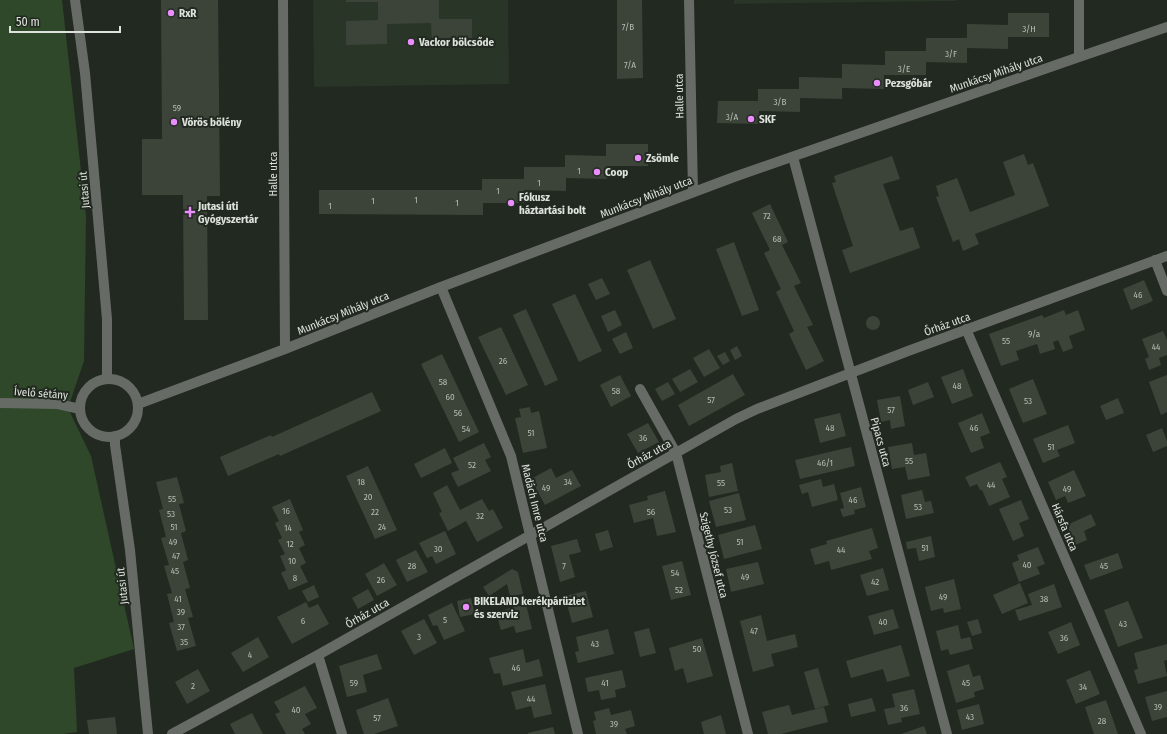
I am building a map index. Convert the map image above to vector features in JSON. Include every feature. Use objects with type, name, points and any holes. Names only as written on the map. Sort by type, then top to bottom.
[{"type":"street","name":"Jutasi út","points":[[75,0],[85,73],[107,319],[107,378]]},
{"type":"street","name":"Halle utca","points":[[283,0],[286,349]]},
{"type":"street","name":"Halle utca","points":[[689,0],[692,192]]},
{"type":"street","points":[[1079,0],[1079,57]]},
{"type":"street","name":"Munkácsy Mihály utca","points":[[138,404],[286,349],[441,287],[692,192],[1079,57],[1167,28]]},
{"type":"street","name":"Pipacs utca","points":[[793,157],[947,734]]},
{"type":"street","name":"Őrház utca","points":[[172,734],[318,655],[736,419],[757,409],[966,329],[1167,256]]},
{"type":"street","points":[[1155,260],[1167,291]]},
{"type":"street","name":"Madách Imre utca","points":[[441,287],[511,456],[578,734]]},
{"type":"street","name":"Hársfa utca","points":[[966,329],[1141,734]]},
{"type":"street","points":[[107,378],[116,379],[127,385],[136,395],[138,404],[138,412],[135,421],[130,428],[115,436],[107,437],[91,431],[85,425],[81,417],[81,398],[87,388],[96,381],[107,378]]},
{"type":"street","name":"Szigethy József utca","points":[[640,389],[676,453],[748,734]]},
{"type":"street","name":"Ívelő sétány","points":[[0,403],[58,404],[80,409]]},
{"type":"street","name":"Jutasi út","points":[[115,436],[130,550],[148,734]]},
{"type":"street","points":[[318,655],[342,734]]},
{"type":"shaded area","name":"Vackor bölcsőde","points":[[313,0],[508,0],[509,84],[314,87]]},
{"type":"shaded area","points":[[734,0],[958,0],[734,4]]},
{"type":"green space","points":[[0,0],[62,0],[86,216],[84,361],[68,408],[91,456],[134,649],[74,668],[77,732],[63,734],[0,734]]},
{"type":"building","points":[[161,0],[218,0],[220,196],[207,196],[208,320],[184,320],[183,195],[142,195],[142,139],[162,139]]},
{"type":"building","points":[[346,0],[439,0],[439,19],[472,19],[472,42],[432,43],[431,23],[387,24],[387,44],[346,45],[346,21],[378,20],[378,2],[346,2]]},
{"type":"building","points":[[617,0],[642,0],[643,78],[617,79]]},
{"type":"building","points":[[1008,13],[1049,13],[1049,37],[1008,37],[1008,49],[967,48],[967,63],[926,62],[926,75],[884,75],[884,89],[842,88],[842,99],[800,98],[800,112],[759,111],[759,124],[717,123],[718,101],[758,101],[758,89],[799,89],[799,77],[842,78],[842,64],[885,65],[885,51],[926,51],[926,38],[967,38],[967,24],[1008,25]]},
{"type":"building","points":[[606,144],[648,144],[648,166],[607,166],[607,179],[566,178],[566,191],[524,190],[524,203],[483,203],[483,215],[319,214],[319,190],[482,190],[482,179],[524,179],[524,167],[565,167],[565,155],[606,156]]},
{"type":"building","points":[[1024,154],[1028,165],[1033,163],[1049,206],[975,234],[979,244],[963,251],[959,239],[953,242],[936,197],[939,196],[936,186],[957,178],[970,212],[1015,195],[1003,162]]},
{"type":"building","points":[[892,156],[900,179],[883,184],[900,231],[913,227],[920,248],[850,273],[842,250],[853,246],[832,183],[836,182],[834,176]]},
{"type":"building","points":[[770,204],[788,242],[782,245],[801,283],[794,286],[813,325],[807,327],[824,361],[806,370],[789,334],[794,331],[776,292],[781,289],[764,253],[770,250],[752,213]]},
{"type":"building","points":[[734,242],[759,310],[742,316],[716,249]]},
{"type":"building","points":[[650,260],[676,319],[653,329],[627,270]]},
{"type":"building","points":[[602,278],[610,294],[596,300],[588,284]]},
{"type":"building","points":[[1144,280],[1153,301],[1131,310],[1123,289]]},
{"type":"building","points":[[575,294],[602,351],[579,362],[552,304]]},
{"type":"building","points":[[526,309],[558,380],[545,386],[513,315]]},
{"type":"building","points":[[615,310],[622,325],[608,332],[601,316]]},
{"type":"building","points":[[1064,310],[1066,315],[1078,310],[1085,330],[1069,336],[1073,348],[1063,352],[1058,340],[1053,342],[1055,349],[1040,354],[1037,344],[1016,351],[1019,360],[1001,366],[989,334],[1042,315],[1044,318]]},
{"type":"building","points":[[873,316],[878,318],[880,323],[878,328],[873,330],[868,328],[866,323],[868,318]]},
{"type":"building","points":[[501,327],[528,385],[506,395],[478,337]]},
{"type":"building","points":[[1163,331],[1167,340],[1167,355],[1159,358],[1161,365],[1149,370],[1145,359],[1149,357],[1142,339]]},
{"type":"building","points":[[626,332],[633,348],[620,354],[612,339]]},
{"type":"building","points":[[737,346],[742,356],[735,360],[730,350]]},
{"type":"building","points":[[709,349],[720,368],[704,377],[693,358]]},
{"type":"building","points":[[725,352],[730,361],[723,365],[717,356]]},
{"type":"building","points":[[442,354],[479,432],[459,442],[421,364]]},
{"type":"building","points":[[690,369],[698,382],[680,392],[672,379]]},
{"type":"building","points":[[963,369],[973,396],[952,404],[941,377]]},
{"type":"building","points":[[733,374],[745,395],[689,426],[678,405]]},
{"type":"building","points":[[620,375],[631,396],[611,407],[600,385]]},
{"type":"building","points":[[1167,375],[1167,412],[1161,415],[1149,382]]},
{"type":"building","points":[[1033,379],[1047,414],[1023,423],[1009,389]]},
{"type":"building","points":[[668,382],[675,394],[662,401],[655,389]]},
{"type":"building","points":[[928,382],[934,397],[913,405],[908,390]]},
{"type":"building","points":[[372,392],[381,411],[280,456],[279,454],[228,476],[220,457],[271,435],[272,437]]},
{"type":"building","points":[[900,396],[905,426],[891,429],[890,420],[881,422],[877,400]]},
{"type":"building","points":[[1118,398],[1124,413],[1106,420],[1100,406]]},
{"type":"building","points":[[530,407],[531,413],[539,411],[547,448],[523,453],[515,418],[521,417],[519,409]]},
{"type":"building","points":[[840,413],[846,436],[820,443],[814,419]]},
{"type":"building","points":[[982,413],[990,433],[980,437],[984,448],[971,453],[958,423]]},
{"type":"building","points":[[648,423],[659,442],[638,453],[627,434]]},
{"type":"building","points":[[1068,425],[1075,443],[1057,450],[1060,456],[1043,463],[1033,439]]},
{"type":"building","points":[[1162,428],[1167,441],[1167,446],[1153,452],[1146,435]]},
{"type":"building","points":[[484,443],[491,457],[485,460],[491,471],[458,487],[451,473],[459,470],[453,458]]},
{"type":"building","points":[[912,443],[914,455],[926,453],[930,476],[908,480],[905,467],[892,469],[888,447]]},
{"type":"building","points":[[851,447],[855,466],[800,479],[795,460]]},
{"type":"building","points":[[445,448],[452,463],[421,478],[414,464]]},
{"type":"building","points":[[1000,462],[1007,477],[1002,479],[1010,497],[989,506],[982,490],[980,490],[977,484],[970,487],[965,477]]},
{"type":"building","points":[[732,463],[738,491],[709,497],[705,475],[721,472],[720,466]]},
{"type":"building","points":[[368,466],[397,530],[375,539],[346,476]]},
{"type":"building","points":[[551,468],[556,478],[572,470],[581,486],[545,505],[531,479]]},
{"type":"building","points":[[1074,470],[1086,496],[1068,503],[1065,496],[1056,500],[1048,482]]},
{"type":"building","points":[[177,477],[184,503],[179,504],[186,531],[181,533],[188,560],[183,562],[190,588],[185,589],[193,617],[188,618],[196,646],[177,651],[169,623],[174,622],[167,594],[172,593],[164,566],[169,565],[161,538],[166,537],[159,510],[163,509],[156,482]]},
{"type":"building","points":[[821,479],[823,487],[834,484],[838,500],[812,507],[808,492],[802,494],[799,485]]},
{"type":"building","points":[[447,485],[460,510],[482,499],[489,511],[493,509],[503,528],[477,542],[466,521],[448,531],[439,513],[442,512],[433,493]]},
{"type":"building","points":[[861,487],[866,507],[854,510],[855,514],[843,517],[840,509],[844,508],[840,493]]},
{"type":"building","points":[[922,490],[925,502],[931,501],[934,513],[906,519],[901,495]]},
{"type":"building","points":[[665,491],[676,532],[657,536],[653,518],[634,523],[629,505],[648,500],[647,496]]},
{"type":"building","points":[[739,493],[746,520],[716,527],[709,501]]},
{"type":"building","points":[[290,499],[303,530],[299,532],[305,545],[299,548],[306,563],[300,566],[308,582],[289,590],[281,573],[286,570],[280,556],[285,554],[278,540],[282,538],[275,523],[279,521],[272,507]]},
{"type":"building","points":[[1021,500],[1029,519],[1019,523],[1024,536],[1013,541],[999,509]]},
{"type":"building","points":[[1091,514],[1096,525],[1084,531],[1087,540],[1075,545],[1067,525]]},
{"type":"building","points":[[755,525],[762,549],[724,559],[718,535]]},
{"type":"building","points":[[872,528],[878,548],[869,551],[872,559],[831,570],[829,561],[815,565],[810,549],[827,544],[826,541]]},
{"type":"building","points":[[608,530],[613,547],[600,551],[595,534]]},
{"type":"building","points":[[445,531],[456,554],[436,564],[432,556],[427,558],[419,543]]},
{"type":"building","points":[[931,536],[935,557],[919,561],[916,548],[907,549],[906,542]]},
{"type":"building","points":[[577,539],[581,552],[569,555],[575,577],[560,582],[551,546]]},
{"type":"building","points":[[1038,547],[1045,564],[1037,567],[1040,574],[1019,582],[1012,563],[1019,560],[1017,555]]},
{"type":"building","points":[[416,550],[428,572],[407,582],[396,560]]},
{"type":"building","points":[[1118,553],[1123,568],[1090,580],[1084,565]]},
{"type":"building","points":[[682,561],[691,595],[671,600],[662,566]]},
{"type":"building","points":[[758,562],[764,584],[731,592],[726,569]]},
{"type":"building","points":[[384,563],[397,585],[377,596],[365,574]]},
{"type":"building","points":[[883,568],[889,590],[867,596],[860,575]]},
{"type":"building","points":[[512,569],[518,572],[523,594],[510,596],[507,584],[489,596],[483,587]]},
{"type":"building","points":[[954,579],[961,609],[944,613],[943,608],[931,611],[925,587]]},
{"type":"building","points":[[1020,583],[1028,603],[1002,614],[993,595]]},
{"type":"building","points":[[1054,584],[1062,607],[1019,621],[1015,610],[1032,605],[1028,594]]},
{"type":"building","points":[[314,585],[319,597],[308,602],[302,591]]},
{"type":"building","points":[[368,589],[374,600],[358,609],[352,598]]},
{"type":"building","points":[[586,591],[593,617],[572,623],[565,596]]},
{"type":"building","name":"BIKELAND kerékpárüzlet és szerviz","points":[[471,598],[475,614],[460,617],[457,601]]},
{"type":"building","points":[[1128,601],[1143,638],[1118,647],[1104,610]]},
{"type":"building","points":[[306,602],[309,608],[318,604],[329,624],[292,644],[277,617]]},
{"type":"building","points":[[452,603],[465,631],[444,640],[437,625],[433,626],[428,615]]},
{"type":"building","points":[[526,604],[532,629],[516,633],[514,626],[501,630],[496,612]]},
{"type":"building","points":[[893,609],[899,628],[874,635],[868,616]]},
{"type":"building","points":[[761,615],[767,641],[795,634],[798,647],[771,654],[774,666],[753,672],[740,621]]},
{"type":"building","points":[[424,619],[437,643],[414,655],[401,631]]},
{"type":"building","points":[[978,619],[982,633],[972,636],[967,622]]},
{"type":"building","points":[[1071,622],[1080,645],[1058,654],[1048,632]]},
{"type":"building","points":[[958,625],[961,639],[970,637],[973,649],[950,655],[948,649],[941,651],[936,631]]},
{"type":"building","points":[[649,628],[656,653],[640,657],[634,632]]},
{"type":"building","points":[[608,629],[614,654],[578,663],[575,652],[579,651],[576,637]]},
{"type":"building","points":[[258,637],[269,657],[243,672],[231,653]]},
{"type":"building","points":[[702,638],[713,676],[687,683],[683,668],[675,671],[669,648]]},
{"type":"building","points":[[1167,644],[1167,660],[1164,661],[1167,676],[1138,684],[1134,670],[1138,669],[1134,653]]},
{"type":"building","points":[[901,645],[910,676],[887,682],[883,669],[851,678],[846,661]]},
{"type":"building","points":[[523,649],[526,663],[539,659],[543,676],[503,686],[500,673],[494,674],[489,658]]},
{"type":"building","points":[[377,654],[382,669],[363,675],[367,692],[347,697],[339,666]]},
{"type":"building","points":[[969,664],[973,677],[980,675],[984,689],[974,692],[975,697],[956,703],[947,671]]},
{"type":"building","points":[[818,668],[829,705],[815,709],[804,672]]},
{"type":"building","points":[[198,669],[210,691],[187,704],[175,682]]},
{"type":"building","points":[[622,670],[626,687],[615,690],[616,697],[601,700],[599,690],[588,692],[585,678]]},
{"type":"building","points":[[1090,670],[1100,694],[1076,704],[1066,680]]},
{"type":"building","points":[[545,684],[552,714],[534,718],[531,706],[516,710],[511,692]]},
{"type":"building","points":[[305,686],[317,708],[305,714],[311,724],[302,729],[305,734],[286,734],[275,714],[280,712],[274,702]]},
{"type":"building","points":[[914,689],[920,714],[901,718],[902,722],[888,725],[884,709],[895,707],[892,694]]},
{"type":"building","points":[[1167,691],[1167,717],[1152,721],[1145,697]]},
{"type":"building","points":[[388,698],[398,726],[374,734],[364,734],[356,710]]},
{"type":"building","points":[[872,698],[876,711],[851,717],[848,704]]},
{"type":"building","points":[[1106,700],[1118,734],[1094,734],[1085,707]]},
{"type":"building","points":[[979,704],[984,724],[962,730],[957,710]]},
{"type":"building","points":[[789,705],[792,715],[824,707],[828,722],[781,734],[768,734],[762,712]]},
{"type":"building","points":[[609,708],[611,715],[631,710],[635,726],[625,729],[627,734],[596,734],[593,721],[596,720],[594,712]]},
{"type":"building","points":[[252,713],[263,734],[235,734],[230,724]]},
{"type":"building","points":[[721,715],[726,734],[704,734],[701,722]]},
{"type":"building","points":[[115,717],[117,734],[89,734],[87,720]]},
{"type":"building","points":[[924,726],[927,734],[901,734]]},
{"type":"building","points":[[553,727],[555,734],[528,734],[528,733]]},
{"type":"place","name":"RxR","points":[[171,13]]},
{"type":"place","name":"Vackor bölcsőde","points":[[411,42]]},
{"type":"place","name":"Pezsgőbár","points":[[877,83]]},
{"type":"place","name":"SKF","points":[[751,119]]},
{"type":"place","name":"Vörös bölény","points":[[174,122]]},
{"type":"place","name":"Zsömle","points":[[638,158]]},
{"type":"place","name":"Coop","points":[[597,172]]},
{"type":"place","name":"Fókusz háztartási bolt","points":[[511,203]]},
{"type":"place","name":"Jutasi úti Gyógyszertár","points":[[190,212]]},
{"type":"place","name":"BIKELAND kerékpárüzlet és szerviz","points":[[466,607]]}]
